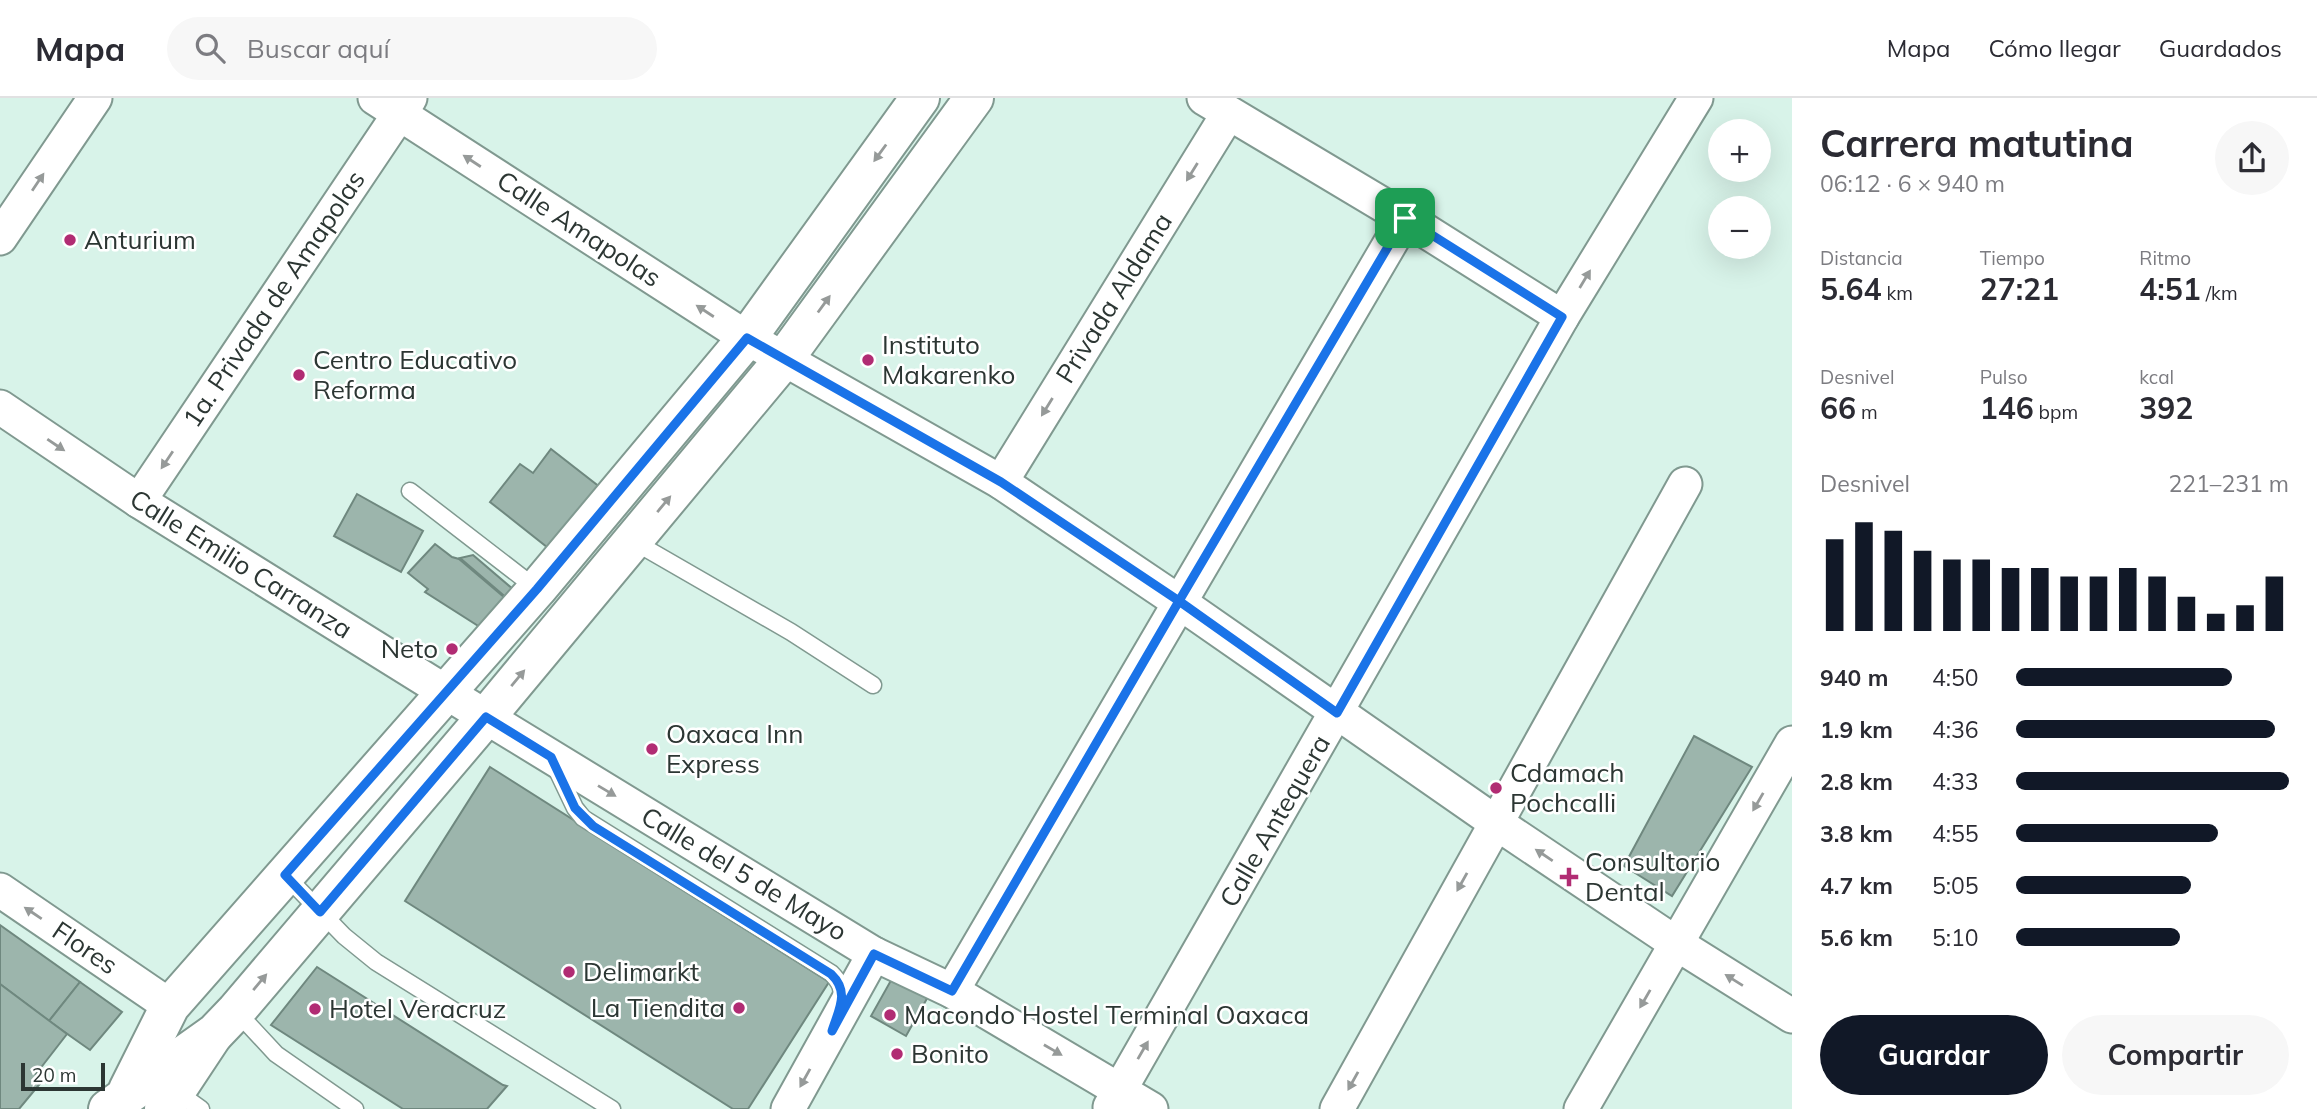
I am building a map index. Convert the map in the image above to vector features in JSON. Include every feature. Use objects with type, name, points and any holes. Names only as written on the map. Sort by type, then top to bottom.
[{"type":"main road","points":[[117,1104],[170,1006],[537,589],[747,338],[920,98]]},
{"type":"main road","points":[[117,1104],[225,1022],[486,717],[784,359],[966,105]]},
{"type":"main road","points":[[181,1103],[225,1022]]},
{"type":"street","points":[[0,238],[95,98]]},
{"type":"street","name":"Calle Antequera","points":[[1115,1099],[1562,317],[1696,98]]},
{"type":"street","name":"Calle Amapolas","points":[[395,103],[747,338],[1001,482],[1179,601],[1495,822],[1677,944],[1792,1016]]},
{"type":"street","name":"1a. Privada de Amapolas","points":[[139,501],[395,103]]},
{"type":"street","points":[[1216,106],[1405,218],[1562,317]]},
{"type":"street","name":"Privada Aldama","points":[[1001,482],[1216,106]]},
{"type":"street","points":[[952,991],[1405,218]]},
{"type":"street","name":"Calle Emilio Carranza","points":[[0,407],[139,501],[486,717]]},
{"type":"street","points":[[1337,1109],[1685,484]]},
{"type":"street","name":"Calle del 5 de Mayo","points":[[486,717],[874,954],[952,991],[1115,1099],[1151,1109]]},
{"type":"street","points":[[1581,1109],[1792,743]]},
{"type":"street","name":"Flores","points":[[0,890],[170,1006]]},
{"type":"street","points":[[788,1109],[874,954]]},
{"type":"lane","points":[[410,491],[537,589]]},
{"type":"lane","points":[[633,541],[791,632],[873,685]]},
{"type":"lane","points":[[551,757],[575,808],[593,826],[831,974],[839,982],[842,992],[832,1031]]},
{"type":"lane","points":[[285,875],[344,936],[376,962],[612,1109]]},
{"type":"lane","points":[[225,1022],[355,1109]]},
{"type":"building","points":[[551,449],[601,488],[552,551],[490,502],[520,464],[533,473]]},
{"type":"building","points":[[357,494],[423,531],[401,572],[334,536]]},
{"type":"building","points":[[435,544],[459,559],[511,603],[483,629],[425,592],[428,589],[408,573]]},
{"type":"building","points":[[473,555],[514,590],[509,600],[460,558]]},
{"type":"building","points":[[1694,736],[1752,767],[1672,896],[1624,866]]},
{"type":"building","points":[[490,767],[829,982],[748,1109],[733,1109],[405,901]]},
{"type":"building","points":[[0,925],[80,982],[49,1021],[0,984]]},
{"type":"building","points":[[317,967],[507,1086],[487,1109],[403,1109],[271,1025]]},
{"type":"building","points":[[894,975],[929,995],[906,1036],[871,1016]]},
{"type":"building","points":[[80,982],[122,1012],[90,1050],[49,1021]]},
{"type":"building","points":[[0,984],[67,1034],[36,1074],[43,1080],[19,1109],[0,1109]]},
{"type":"place","name":"Anturium","points":[[70,240]]},
{"type":"place","name":"Instituto Makarenko","points":[[868,360]]},
{"type":"place","name":"Centro Educativo Reforma","points":[[299,375]]},
{"type":"place","name":"Neto","points":[[452,649]]},
{"type":"place","name":"Oaxaca Inn Express","points":[[652,749]]},
{"type":"place","name":"Cdamach Pochcalli","points":[[1496,788]]},
{"type":"place","name":"Consultorio Dental","points":[[1569,877]]},
{"type":"place","name":"Delimarkt","points":[[569,972]]},
{"type":"place","name":"La Tiendita","points":[[739,1008]]},
{"type":"place","name":"Hotel Veracruz","points":[[315,1009]]},
{"type":"place","name":"Macondo Hostel Terminal Oaxaca","points":[[890,1015]]},
{"type":"place","name":"Bonito","points":[[897,1054]]},
{"type":"route","points":[[1405,218],[1179,601],[1001,482],[747,338],[537,589],[285,875],[320,912],[486,717],[551,757],[575,808],[593,826],[831,974],[839,982],[842,992],[832,1031],[874,954],[952,991],[1179,601],[1337,713],[1562,317],[1405,218]]}]
